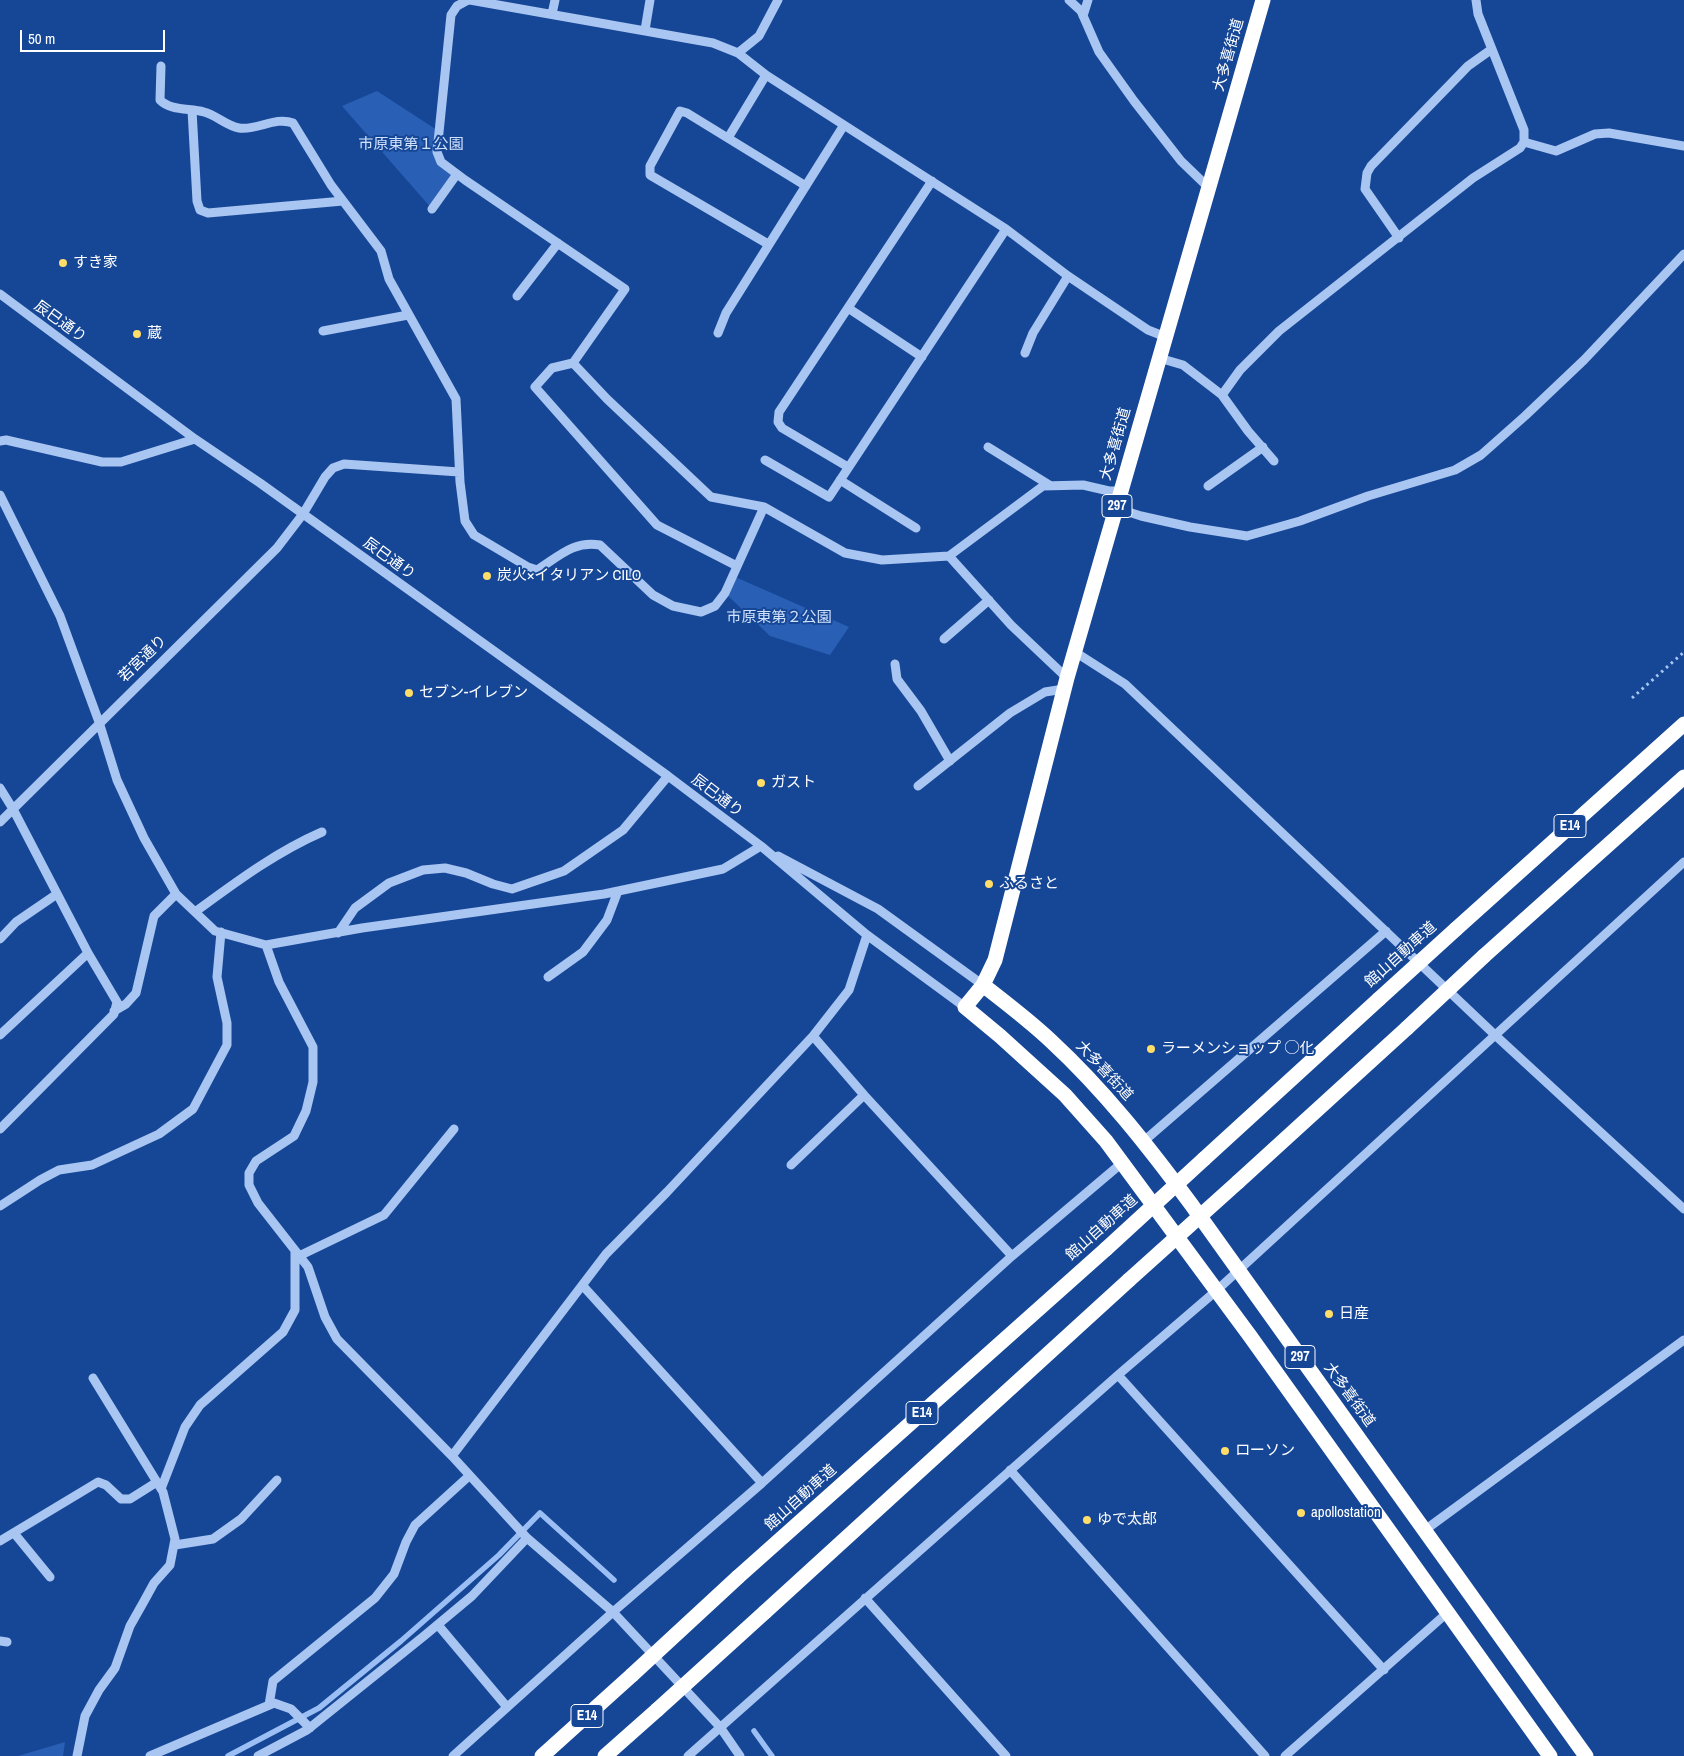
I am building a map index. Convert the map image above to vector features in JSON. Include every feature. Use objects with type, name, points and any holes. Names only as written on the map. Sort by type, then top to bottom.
[{"type":"highway","name":"大多喜街道","points":[[965,1007],[983,985],[995,960],[1066,684],[1263,0]]},
{"type":"highway","name":"館山自動車道","points":[[542,1756],[738,1577],[1106,1249],[1456,929],[1684,724]]},
{"type":"highway","name":"E14","points":[[605,1756],[1238,1182],[1484,956],[1684,777]]},
{"type":"highway","name":"大多喜街道","points":[[983,985],[1050,1040],[1093,1083],[1144,1141],[1586,1756]]},
{"type":"highway","name":"297","points":[[965,1007],[1065,1095],[1123,1162],[1550,1756]]},
{"type":"street","points":[[738,566],[657,525],[536,387],[552,368],[573,363],[625,288],[441,162],[437,152],[451,15],[457,6],[469,0],[713,43],[738,53],[766,75],[1006,229],[1068,276],[1148,330],[1166,337]]},
{"type":"street","points":[[552,14],[555,0]]},
{"type":"street","points":[[645,30],[650,0]]},
{"type":"street","points":[[738,53],[759,36],[778,0]]},
{"type":"street","points":[[1069,0],[1081,12],[1099,52],[1134,101],[1182,161],[1209,188]]},
{"type":"street","points":[[1083,16],[1088,0]]},
{"type":"street","points":[[1222,394],[1240,370],[1279,332],[1474,178],[1520,148],[1524,142],[1524,130],[1478,14],[1476,0]]},
{"type":"street","points":[[1399,238],[1365,189],[1367,173],[1371,166],[1468,66],[1492,49]]},
{"type":"street","points":[[161,66],[160,100],[166,106],[206,112],[216,119],[240,128],[284,120],[293,124],[330,185],[381,251],[389,279],[456,399],[459,472],[465,521],[474,535],[528,567],[537,570],[578,544],[600,545],[653,595],[674,606],[701,612],[715,606],[725,593],[764,506]]},
{"type":"street","points":[[728,138],[766,75]]},
{"type":"street","points":[[192,110],[197,201],[200,210],[208,212],[342,201]]},
{"type":"street","points":[[768,244],[650,175],[650,166],[680,111],[687,113],[806,186]]},
{"type":"street","points":[[718,334],[726,312],[844,125]]},
{"type":"street","points":[[1524,142],[1556,151],[1595,134],[1610,133],[1684,146]]},
{"type":"street","points":[[432,209],[457,174]]},
{"type":"street","points":[[848,467],[782,428],[778,422],[779,412],[932,181]]},
{"type":"street","points":[[765,460],[829,497],[1006,229]]},
{"type":"street","points":[[518,296],[558,243]]},
{"type":"street","points":[[1116,508],[1141,516],[1190,527],[1247,536],[1300,521],[1368,496],[1456,470],[1481,455],[1532,410],[1584,360],[1684,254]]},
{"type":"street","points":[[1025,353],[1033,333],[1068,276]]},
{"type":"street","name":"辰巳通り","points":[[0,294],[196,438],[668,776],[760,846],[867,935],[965,1007]]},
{"type":"street","points":[[848,308],[922,356]]},
{"type":"street","points":[[323,331],[408,315]]},
{"type":"street","points":[[1159,358],[1183,365],[1222,394],[1274,460]]},
{"type":"street","points":[[573,363],[607,399],[711,497],[764,506],[846,553],[882,560],[949,556],[1043,486],[1083,485],[1109,491],[1121,491]]},
{"type":"street","points":[[0,441],[6,440],[102,462],[121,462],[196,438]]},
{"type":"street","points":[[988,447],[1052,486]]},
{"type":"street","points":[[1208,486],[1263,447]]},
{"type":"street","name":"若宮通り","points":[[0,822],[277,548],[303,514],[333,468],[344,464],[459,472]]},
{"type":"street","points":[[840,480],[916,528]]},
{"type":"street","points":[[0,495],[60,616],[99,722],[117,780],[144,838],[176,894],[215,931],[266,945],[618,891],[723,869],[760,846]]},
{"type":"street","points":[[918,786],[1010,713],[1045,692],[1066,684],[949,556]]},
{"type":"street","points":[[944,639],[989,600]]},
{"type":"street","points":[[1075,652],[1125,684],[1495,1035],[1684,1209]]},
{"type":"street","points":[[895,664],[896,679],[921,711],[950,761]]},
{"type":"street","points":[[338,933],[355,908],[389,884],[423,870],[445,868],[466,873],[493,884],[512,889],[564,871],[623,830],[668,776]]},
{"type":"street","points":[[0,788],[116,1002],[114,1014],[0,1129]]},
{"type":"street","points":[[196,912],[250,872],[294,844],[322,832]]},
{"type":"street","name":"辰巳通り","points":[[760,846],[878,909],[983,985]]},
{"type":"street","points":[[688,1756],[864,1598],[1216,1291],[1684,862]]},
{"type":"street","points":[[548,977],[583,952],[607,920],[618,891]]},
{"type":"street","points":[[0,939],[16,922],[57,894]]},
{"type":"street","points":[[114,1011],[126,1004],[136,993],[154,916],[176,894]]},
{"type":"street","points":[[1144,1141],[1386,931]]},
{"type":"street","points":[[0,1206],[59,1170],[92,1165],[158,1134],[193,1109],[227,1045],[227,1024],[217,976],[221,932]]},
{"type":"street","points":[[452,1456],[606,1254],[814,1036],[849,990],[867,935]]},
{"type":"street","points":[[266,945],[279,982],[313,1047],[313,1082],[306,1111],[294,1136],[256,1161],[249,1174],[249,1185],[258,1203],[308,1267],[325,1317],[337,1339],[452,1456],[527,1538],[613,1612],[720,1728],[740,1756]]},
{"type":"street","points":[[0,1035],[88,953]]},
{"type":"street","points":[[814,1036],[864,1095],[1012,1256]]},
{"type":"street","points":[[791,1165],[864,1095]]},
{"type":"street","points":[[297,1254],[384,1215],[454,1129]]},
{"type":"street","points":[[453,1756],[613,1612],[762,1483],[1012,1256],[1123,1162]]},
{"type":"street","points":[[0,1541],[98,1482],[106,1485],[122,1499],[130,1499],[159,1486],[185,1427],[200,1405],[284,1332],[296,1310],[297,1254]]},
{"type":"street","points":[[583,1286],[762,1483]]},
{"type":"street","points":[[1425,1530],[1684,1340]]},
{"type":"street","points":[[1118,1375],[1384,1670]]},
{"type":"street","points":[[78,1756],[85,1716],[99,1690],[115,1668],[130,1626],[154,1583],[170,1565],[176,1539],[159,1486],[93,1378]]},
{"type":"street","points":[[1010,1470],[1265,1756]]},
{"type":"street","points":[[269,1705],[273,1681],[375,1598],[394,1574],[406,1542],[416,1525],[469,1476]]},
{"type":"street","points":[[175,1545],[212,1539],[241,1519],[277,1480]]},
{"type":"street","points":[[14,1533],[50,1577]]},
{"type":"street","points":[[258,1756],[310,1728],[438,1625],[472,1596],[527,1538]]},
{"type":"street","points":[[864,1598],[1006,1756]]},
{"type":"street","points":[[1285,1756],[1447,1613]]},
{"type":"street","points":[[438,1625],[507,1707]]},
{"type":"street","points":[[150,1756],[274,1703],[291,1709],[310,1728]]},
{"type":"path","points":[[1632,698],[1684,652]]},
{"type":"green space","name":"市原東第１公園","points":[[377,91],[440,132],[437,152],[457,174],[432,209],[342,106]]},
{"type":"green space","name":"市原東第２公園","points":[[733,576],[849,627],[830,655],[770,636],[725,593]]},
{"type":"green space","points":[[65,1742],[63,1756],[18,1756]]},
{"type":"waterway","points":[[228,1756],[319,1708],[401,1641],[499,1555],[540,1513],[614,1580]]},
{"type":"waterway","points":[[754,1731],[772,1756]]},
{"type":"place","name":"すき家","points":[[63,263]]},
{"type":"place","name":"蔵","points":[[137,334]]},
{"type":"place","name":"炭火×イタリアン CILO","points":[[487,576]]},
{"type":"place","name":"セブン-イレブン","points":[[409,693]]},
{"type":"place","name":"ガスト","points":[[761,783]]},
{"type":"place","name":"ふるさと","points":[[989,884]]},
{"type":"place","name":"ラーメンショップ ◯化","points":[[1151,1049]]},
{"type":"place","name":"日産","points":[[1329,1314]]},
{"type":"place","name":"ローソン","points":[[1225,1451]]},
{"type":"place","name":"apollostation","points":[[1301,1513]]},
{"type":"place","name":"ゆで太郎","points":[[1087,1520]]}]
